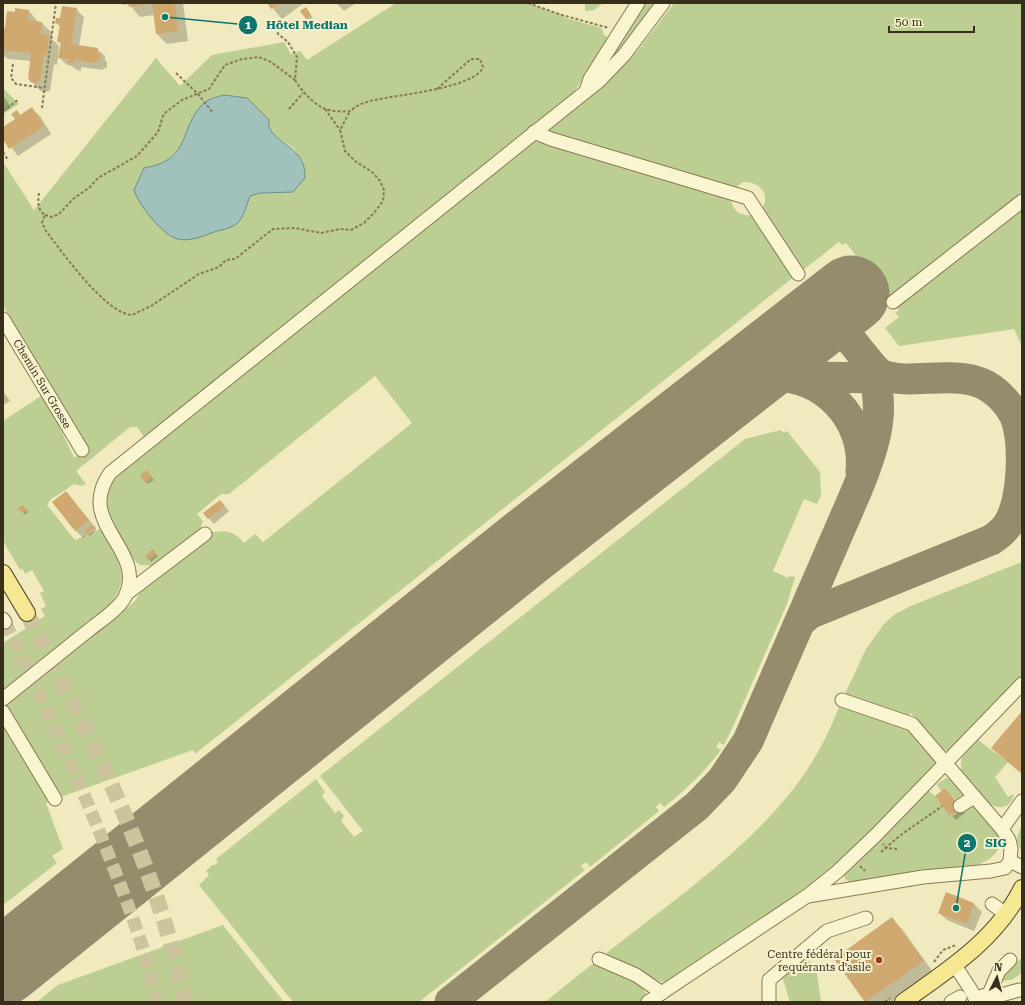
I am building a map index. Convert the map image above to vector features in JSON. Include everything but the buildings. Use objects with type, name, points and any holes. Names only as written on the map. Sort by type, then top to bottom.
[{"type":"main road","points":[[3,573],[27,613]]},
{"type":"main road","points":[[903,1002],[984,940],[1006,914],[1022,888]]},
{"type":"street","points":[[586,92],[590,79],[638,3]]},
{"type":"street","points":[[3,699],[106,616],[121,602],[126,594],[130,584],[128,566],[100,511],[100,492],[110,473],[599,81],[624,55],[663,3]]},
{"type":"street","points":[[534,132],[551,139],[748,198],[798,274]]},
{"type":"street","points":[[893,302],[1022,201]]},
{"type":"street","name":"Chemin Sur Grosse","points":[[3,319],[82,450]]},
{"type":"street","points":[[126,594],[205,534]]},
{"type":"street","points":[[648,1002],[807,896],[854,857],[946,764],[1022,684]]},
{"type":"street","points":[[807,896],[916,878],[991,871],[1016,864],[1010,845],[1002,829],[912,724],[842,700]]},
{"type":"street","points":[[3,712],[55,799]]},
{"type":"street","points":[[960,806],[974,797]]},
{"type":"street","points":[[1002,829],[1022,801]]},
{"type":"street","points":[[992,904],[1006,914]]},
{"type":"street","points":[[769,1002],[768,980],[827,931],[866,918]]},
{"type":"street","points":[[599,959],[636,976],[662,993]]},
{"type":"street","points":[[993,997],[999,971],[1010,960]]},
{"type":"street","points":[[954,964],[976,1000],[1019,990]]},
{"type":"path","points":[[42,108],[56,3]]},
{"type":"path","points":[[528,3],[602,27]]},
{"type":"path","points":[[276,24],[278,34],[288,42],[297,57],[295,80]]},
{"type":"path","points":[[39,193],[37,202],[42,213],[52,217],[59,214],[72,199],[90,187],[98,178],[137,156],[158,132],[163,116],[166,112],[182,100],[209,89],[226,64],[253,57],[259,57],[271,62],[295,80],[303,93],[325,109],[340,130],[342,142],[348,156],[372,172],[380,181],[385,196],[380,206],[364,223],[351,230],[340,229],[321,234],[295,228],[273,229],[235,259],[226,260],[219,267],[199,274],[151,306],[132,315],[127,315],[115,309],[84,279],[46,231],[42,223],[45,215]]},
{"type":"path","points":[[340,130],[350,111],[358,106],[377,99],[436,89],[479,74],[483,67],[480,59],[470,59],[436,89]]},
{"type":"path","points":[[13,64],[11,78],[16,84],[44,88]]},
{"type":"path","points":[[176,73],[198,94],[213,113]]},
{"type":"path","points":[[289,109],[303,93]]},
{"type":"path","points":[[3,111],[19,99]]},
{"type":"path","points":[[325,109],[350,111]]},
{"type":"path","points":[[3,152],[8,160]]},
{"type":"path","points":[[897,849],[886,848],[900,834],[925,819],[942,806]]},
{"type":"green space","points":[[396,3],[528,3],[562,15],[566,18],[602,28],[604,35],[610,39],[574,92],[529,131],[144,437],[137,427],[130,427],[76,471],[86,484],[81,486],[74,484],[50,500],[47,505],[75,540],[101,529],[118,560],[121,569],[120,588],[115,598],[106,609],[3,692],[3,643],[45,616],[41,609],[46,606],[40,593],[44,591],[32,570],[25,574],[23,569],[20,570],[3,541],[3,421],[44,394],[74,458],[87,448],[52,392],[3,305],[3,162],[34,210],[156,58],[180,86],[212,55],[284,42],[291,54],[300,51],[307,60]],"holes":[[[224,95],[247,98],[269,120],[270,130],[273,134],[294,149],[303,162],[281,193],[260,193],[250,196],[248,201],[144,169],[160,165],[168,160],[189,135],[212,98]]]},
{"type":"green space","points":[[585,3],[603,3],[594,10],[585,11]]},
{"type":"green space","points":[[642,3],[658,3],[616,55],[614,54]]},
{"type":"green space","points":[[674,3],[1022,3],[1022,346],[1014,329],[899,346],[885,328],[899,317],[895,313],[899,310],[846,243],[842,245],[839,242],[802,271],[760,211],[764,205],[765,195],[763,190],[755,184],[743,182],[734,189],[548,135],[549,130],[614,76],[638,50]]},
{"type":"green space","points":[[3,88],[19,104],[3,114]]},
{"type":"green space","points":[[535,141],[731,196],[731,201],[737,212],[744,215],[753,215],[795,276],[195,754],[193,750],[58,798],[6,709],[6,705],[135,601],[143,587],[212,532],[230,532],[244,543],[255,534],[263,542],[412,423],[375,376],[229,494],[221,494],[197,514],[203,521],[201,526],[202,531],[157,566],[140,565],[135,561],[112,525],[107,505],[107,495],[114,480],[128,466]]},
{"type":"green space","points":[[781,430],[783,433],[787,431],[820,472],[821,496],[817,504],[804,499],[773,571],[788,578],[789,576],[795,577],[787,604],[732,729],[724,745],[719,742],[716,747],[721,750],[708,766],[672,801],[664,807],[660,803],[656,807],[659,811],[590,867],[586,862],[581,866],[585,870],[419,1002],[293,1002],[199,885],[209,875],[206,871],[218,862],[216,859],[316,779],[325,792],[322,796],[335,813],[339,810],[344,816],[341,821],[354,837],[363,831],[320,776],[745,439]]},
{"type":"green space","points":[[1022,562],[1022,676],[950,749],[950,751],[941,750],[911,713],[907,717],[844,696],[866,649],[884,624],[895,614],[913,605]]},
{"type":"green space","points":[[841,702],[905,724],[935,758],[936,765],[933,766],[864,837],[819,877],[762,918],[664,983],[603,956],[716,867],[769,817],[792,790],[812,762],[828,733]]},
{"type":"green space","points":[[3,722],[50,801],[46,803],[63,849],[52,856],[57,863],[3,905]]},
{"type":"green space","points":[[978,740],[1008,762],[995,777],[1008,797],[1013,794],[1014,795],[1009,804],[1002,807],[994,806],[986,802],[978,795],[962,772],[962,757]]},
{"type":"green space","points":[[946,778],[953,779],[968,795],[959,803],[945,788],[941,791],[937,784]]},
{"type":"green space","points":[[928,790],[935,796],[952,817],[963,808],[977,803],[998,830],[1000,844],[994,854],[989,859],[971,867],[852,883],[846,880],[843,874]]},
{"type":"green space","points":[[1022,825],[1022,851],[1019,848],[1017,838]]},
{"type":"green space","points":[[223,925],[284,1002],[37,1002],[58,985]]},
{"type":"green space","points":[[805,958],[816,967],[821,1002],[790,1002],[782,976]]},
{"type":"green space","points":[[1022,958],[1022,973],[1011,980],[1000,981],[1007,970]]},
{"type":"green space","points":[[595,962],[635,978],[647,995],[646,998],[639,1002],[545,1002]]},
{"type":"water","points":[[224,95],[247,98],[269,120],[269,128],[273,134],[300,157],[304,166],[305,178],[293,192],[260,193],[250,196],[243,216],[233,226],[187,240],[172,237],[152,219],[140,203],[134,190],[144,168],[160,164],[170,158],[178,150],[196,112],[204,103]]},
{"type":"taxiway","points":[[450,1002],[697,806],[722,780],[748,741],[863,476],[874,442],[879,407],[877,390],[872,373],[860,351],[827,312]]},
{"type":"taxiway","points":[[801,621],[809,614],[991,540],[1002,532],[1010,521],[1018,498],[1021,469],[1018,427],[1015,416],[1001,396],[981,383],[969,379],[900,379],[888,377],[879,373],[863,355]]},
{"type":"taxiway","points":[[726,391],[742,383],[766,376],[791,378],[809,383],[824,392],[838,404],[849,418],[857,434],[861,452],[861,471]]},
{"type":"taxiway","points":[[799,377],[892,378]]},
{"type":"runway","points":[[3,967],[524,549],[851,294]]},
{"type":"tunnel","points":[[27,613],[97,754],[139,851],[157,900],[173,951],[185,1002]]},
{"type":"tunnel","points":[[5,622],[60,740],[99,830],[137,930],[157,1002]]},
{"type":"place","name":"Hôtel Median","points":[[165,17]]},
{"type":"place","name":"SIG","points":[[956,908]]},
{"type":"place","name":"Centre fédéral pour requérants d’asile","points":[[879,960]]}]
